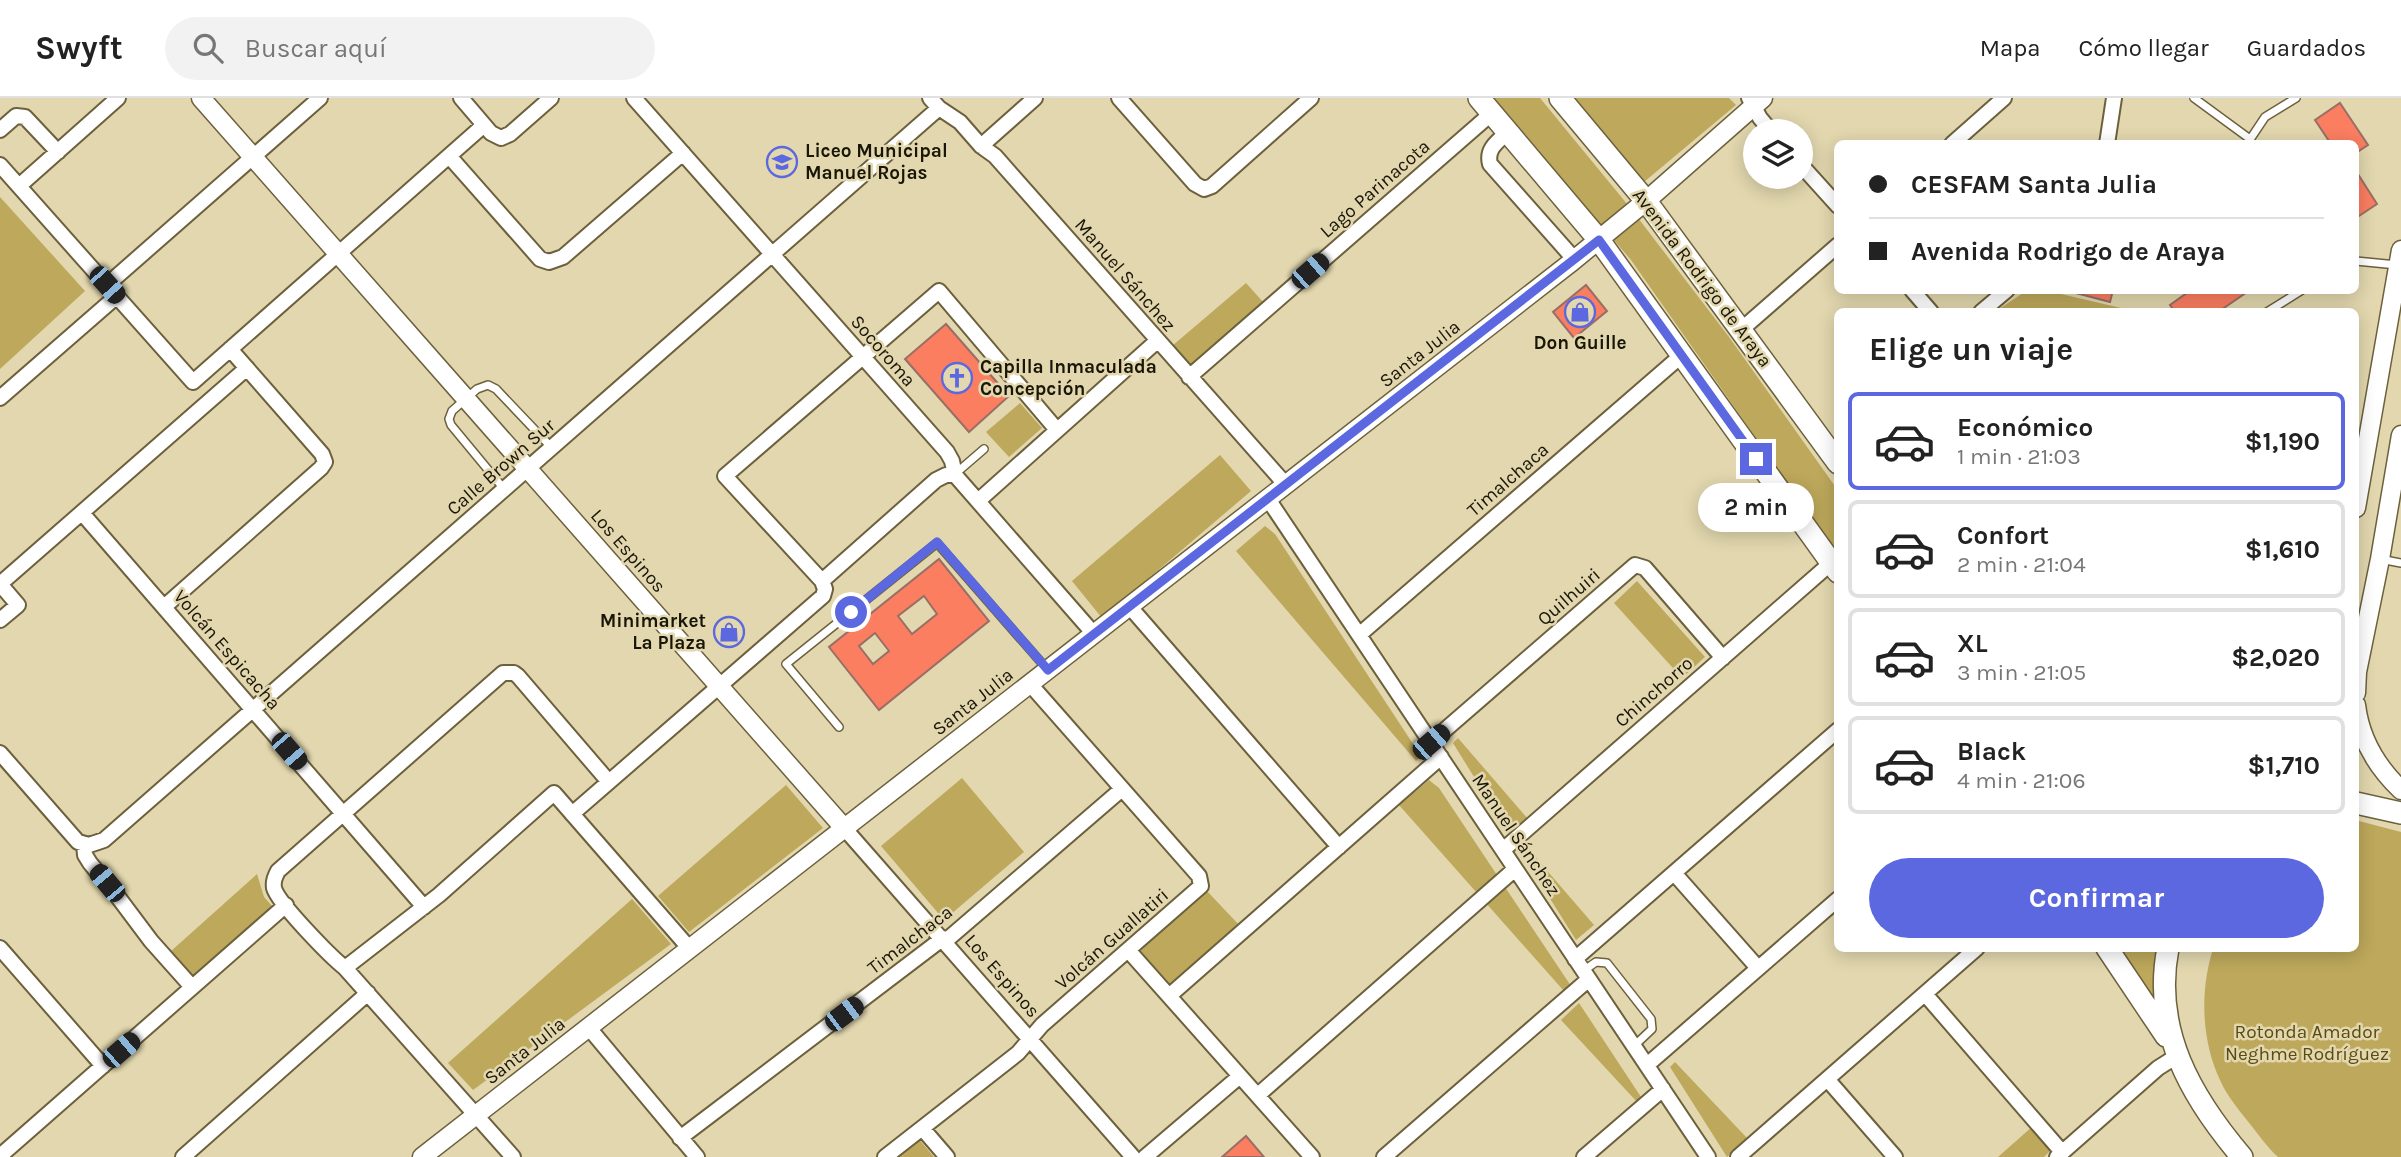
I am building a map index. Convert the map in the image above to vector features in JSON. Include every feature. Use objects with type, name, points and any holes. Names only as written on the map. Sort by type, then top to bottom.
[{"type":"main road","name":"Avenida Rodrigo de Araya","points":[[1560,98],[1646,201],[1834,457]]},
{"type":"main road","points":[[1485,105],[1599,240],[1834,568]]},
{"type":"main road","points":[[2359,804],[2401,813]]},
{"type":"main road","points":[[2110,952],[2175,1051],[2206,1110],[2242,1157]]},
{"type":"main road","points":[[2168,952],[2164,995],[2175,1051]]},
{"type":"main road","points":[[2221,1131],[2228,1157]]},
{"type":"street","points":[[19,186],[118,98]]},
{"type":"street","name":"Los Espinos","points":[[201,98],[1133,1157]]},
{"type":"street","points":[[107,285],[320,98]]},
{"type":"street","points":[[461,98],[495,136],[506,137],[551,98]]},
{"type":"street","name":"Socoroma","points":[[634,98],[947,452],[953,461],[955,475],[1094,634]]},
{"type":"street","points":[[981,146],[1035,98]]},
{"type":"street","points":[[1119,98],[1195,184],[1203,189],[1212,186],[1301,101]]},
{"type":"street","points":[[1957,140],[2004,98]]},
{"type":"street","points":[[2108,140],[2115,98]]},
{"type":"street","points":[[1755,101],[1761,119]]},
{"type":"street","name":"Santa Julia","points":[[422,1157],[1574,260],[1646,201],[1755,101]]},
{"type":"street","name":"Manuel Sánchez","points":[[935,103],[954,116],[981,146],[995,156],[1286,485]]},
{"type":"street","name":"Calle Brown Sur","points":[[83,844],[95,845],[104,840],[773,255],[935,103]]},
{"type":"street","name":"Lago Parinacota","points":[[1189,377],[1485,105]]},
{"type":"street","points":[[0,130],[16,117],[25,117],[58,152]]},
{"type":"street","points":[[0,164],[192,382],[484,125]]},
{"type":"street","points":[[1508,132],[1491,147],[1490,164],[1574,260]]},
{"type":"street","points":[[449,156],[540,259],[550,262],[563,257],[683,153]]},
{"type":"street","points":[[1813,178],[1834,202]]},
{"type":"street","points":[[1742,329],[1834,248]]},
{"type":"street","points":[[2359,494],[2394,328],[2400,258]]},
{"type":"street","points":[[572,814],[823,596],[825,589],[822,581],[725,476],[939,291],[1057,430]]},
{"type":"street","points":[[1915,294],[1928,308]]},
{"type":"street","points":[[1986,308],[2002,294]]},
{"type":"street","points":[[0,398],[117,296]]},
{"type":"street","points":[[978,501],[1157,341]]},
{"type":"street","points":[[164,607],[324,466],[322,454],[230,349]]},
{"type":"street","name":"Timalchaca","points":[[1359,635],[1682,355]]},
{"type":"street","points":[[0,620],[18,605],[0,584],[247,368]]},
{"type":"street","points":[[2359,662],[2401,435]]},
{"type":"street","points":[[822,581],[936,480],[946,475],[955,475]]},
{"type":"street","name":"Manuel Sánchez","points":[[1268,499],[1708,1157]]},
{"type":"street","name":"Volcán Espicacha","points":[[82,513],[424,907]]},
{"type":"street","name":"Quilhuiri","points":[[1431,742],[1635,565],[1645,568],[1723,658]]},
{"type":"street","name":"Chinchorro","points":[[1503,850],[1723,658],[1834,568]]},
{"type":"street","points":[[1130,607],[1339,847]]},
{"type":"street","points":[[513,1157],[286,905],[276,892],[274,881],[278,871],[499,676],[508,672],[518,676],[609,782]]},
{"type":"street","points":[[1030,684],[1122,789]]},
{"type":"street","points":[[2359,726],[2370,751],[2401,790]]},
{"type":"street","points":[[1384,1157],[1583,970],[1674,873],[1834,733]]},
{"type":"street","points":[[0,753],[74,838],[83,844],[90,863],[151,942],[192,988]]},
{"type":"street","points":[[1169,996],[1441,757]]},
{"type":"street","name":"Timalchaca","points":[[680,1138],[942,939],[949,938],[1122,789]]},
{"type":"street","name":"Volcán Guallatiri","points":[[885,1157],[1018,1053],[1042,1025],[1198,889],[1201,879],[1122,789]]},
{"type":"street","points":[[345,968],[424,907],[554,793],[690,949]]},
{"type":"street","points":[[1258,1095],[1516,869]]},
{"type":"street","points":[[1674,873],[1758,968]]},
{"type":"street","points":[[1647,1065],[1834,902]]},
{"type":"street","points":[[0,1156],[286,905]]},
{"type":"street","points":[[0,948],[103,1066]]},
{"type":"street","points":[[1128,950],[1312,1157]]},
{"type":"street","points":[[1738,1157],[1972,952]]},
{"type":"street","points":[[183,1157],[368,993]]},
{"type":"street","points":[[1924,994],[2060,1154],[2175,1051]]},
{"type":"street","points":[[589,1028],[697,1157]]},
{"type":"street","points":[[1145,1157],[1240,1076]]},
{"type":"street","points":[[1828,1079],[1895,1157]]},
{"type":"street","points":[[1584,1157],[1663,1089]]},
{"type":"street","points":[[922,1128],[947,1157]]},
{"type":"lane","points":[[2194,98],[2249,140]]},
{"type":"lane","points":[[2251,140],[2265,117],[2296,98]]},
{"type":"lane","points":[[2359,261],[2400,258]]},
{"type":"lane","points":[[2273,308],[2296,294]]},
{"type":"lane","points":[[505,489],[451,425],[449,419],[452,411],[466,398],[482,386],[496,389],[552,448]]},
{"type":"lane","points":[[955,475],[984,449]]},
{"type":"lane","points":[[839,727],[786,664],[937,542],[1048,670]]},
{"type":"lane","points":[[2380,559],[2401,563]]},
{"type":"lane","points":[[1583,970],[1596,962],[1607,963],[1651,1019],[1651,1029],[1634,1047]]},
{"type":"green space","points":[[1492,98],[1540,98],[1632,210],[1729,337],[1834,485],[1834,549],[1631,260]]},
{"type":"green space","points":[[1574,98],[1729,98],[1736,105],[1644,182]]},
{"type":"green space","points":[[0,197],[85,291],[0,369]]},
{"type":"green space","points":[[1246,283],[1264,303],[1190,367],[1172,346]]},
{"type":"green space","points":[[2022,294],[2061,294],[2121,308],[2000,308]]},
{"type":"green space","points":[[1020,403],[1042,428],[1009,457],[986,432]]},
{"type":"green space","points":[[1220,455],[1251,491],[1102,618],[1072,581]]},
{"type":"green space","points":[[1265,526],[1275,534],[1421,756],[1416,761],[1236,551]]},
{"type":"green space","points":[[1637,581],[1705,657],[1682,678],[1614,603]]},
{"type":"green space","points":[[1458,738],[1528,819],[1510,835],[1453,743]]},
{"type":"green space","points":[[962,778],[1024,852],[944,920],[881,846]]},
{"type":"green space","points":[[1429,780],[1439,788],[1571,986],[1564,991],[1399,805]]},
{"type":"green space","points":[[786,785],[823,828],[689,932],[658,896]]},
{"type":"green space","name":"Rotonda Amador Neghme Rodríguez","points":[[2359,821],[2401,832],[2401,1157],[2278,1157],[2230,1097],[2214,1065],[2206,1032],[2204,998],[2212,952],[2359,952]]},
{"type":"green space","points":[[1524,844],[1594,925],[1576,940],[1519,849]]},
{"type":"green space","points":[[257,874],[264,897],[272,906],[192,977],[170,952]]},
{"type":"green space","points":[[1206,890],[1240,926],[1172,986],[1140,951]]},
{"type":"green space","points":[[632,899],[671,944],[473,1090],[448,1063]]},
{"type":"green space","points":[[2119,952],[2158,952],[2153,1006]]},
{"type":"green space","points":[[1579,1003],[1641,1097],[1638,1103],[1561,1020]]},
{"type":"green space","points":[[1675,1062],[1747,1138],[1727,1157],[1670,1067]]},
{"type":"green space","points":[[2033,1126],[2052,1149],[2044,1157],[1998,1157]]},
{"type":"green space","points":[[917,1137],[934,1157],[894,1157]]},
{"type":"building","points":[[2340,103],[2368,145],[2359,151],[2359,140],[2328,140],[2315,120]]},
{"type":"building","points":[[2359,176],[2377,204],[2359,216]]},
{"type":"building","name":"Don Guille","points":[[1586,285],[1607,311],[1574,338],[1553,312]]},
{"type":"building","points":[[2080,294],[2112,294],[2110,302]]},
{"type":"building","points":[[2185,294],[2244,294],[2224,308],[2172,308],[2170,305]]},
{"type":"building","name":"Capilla Inmaculada Concepción","points":[[946,324],[1009,396],[969,432],[905,359]]},
{"type":"building","points":[[939,559],[989,621],[879,710],[829,647]],"holes":[[[924,596],[937,614],[912,634],[898,616]],[[875,633],[889,651],[873,664],[859,646]]]},
{"type":"building","name":"Minimarket La Plaza","points":[[729,620],[740,633],[729,643],[718,630]]},
{"type":"building","points":[[1246,1136],[1264,1157],[1222,1157]]},
{"type":"place","name":"Liceo Municipal Manuel Rojas","points":[[782,162]]},
{"type":"place","name":"Don Guille","points":[[1580,312]]},
{"type":"place","name":"Capilla Inmaculada Concepción","points":[[957,378]]},
{"type":"place","name":"Minimarket La Plaza","points":[[729,632]]},
{"type":"route","points":[[851,612],[937,542],[1048,670],[1599,240],[1756,459]]}]
